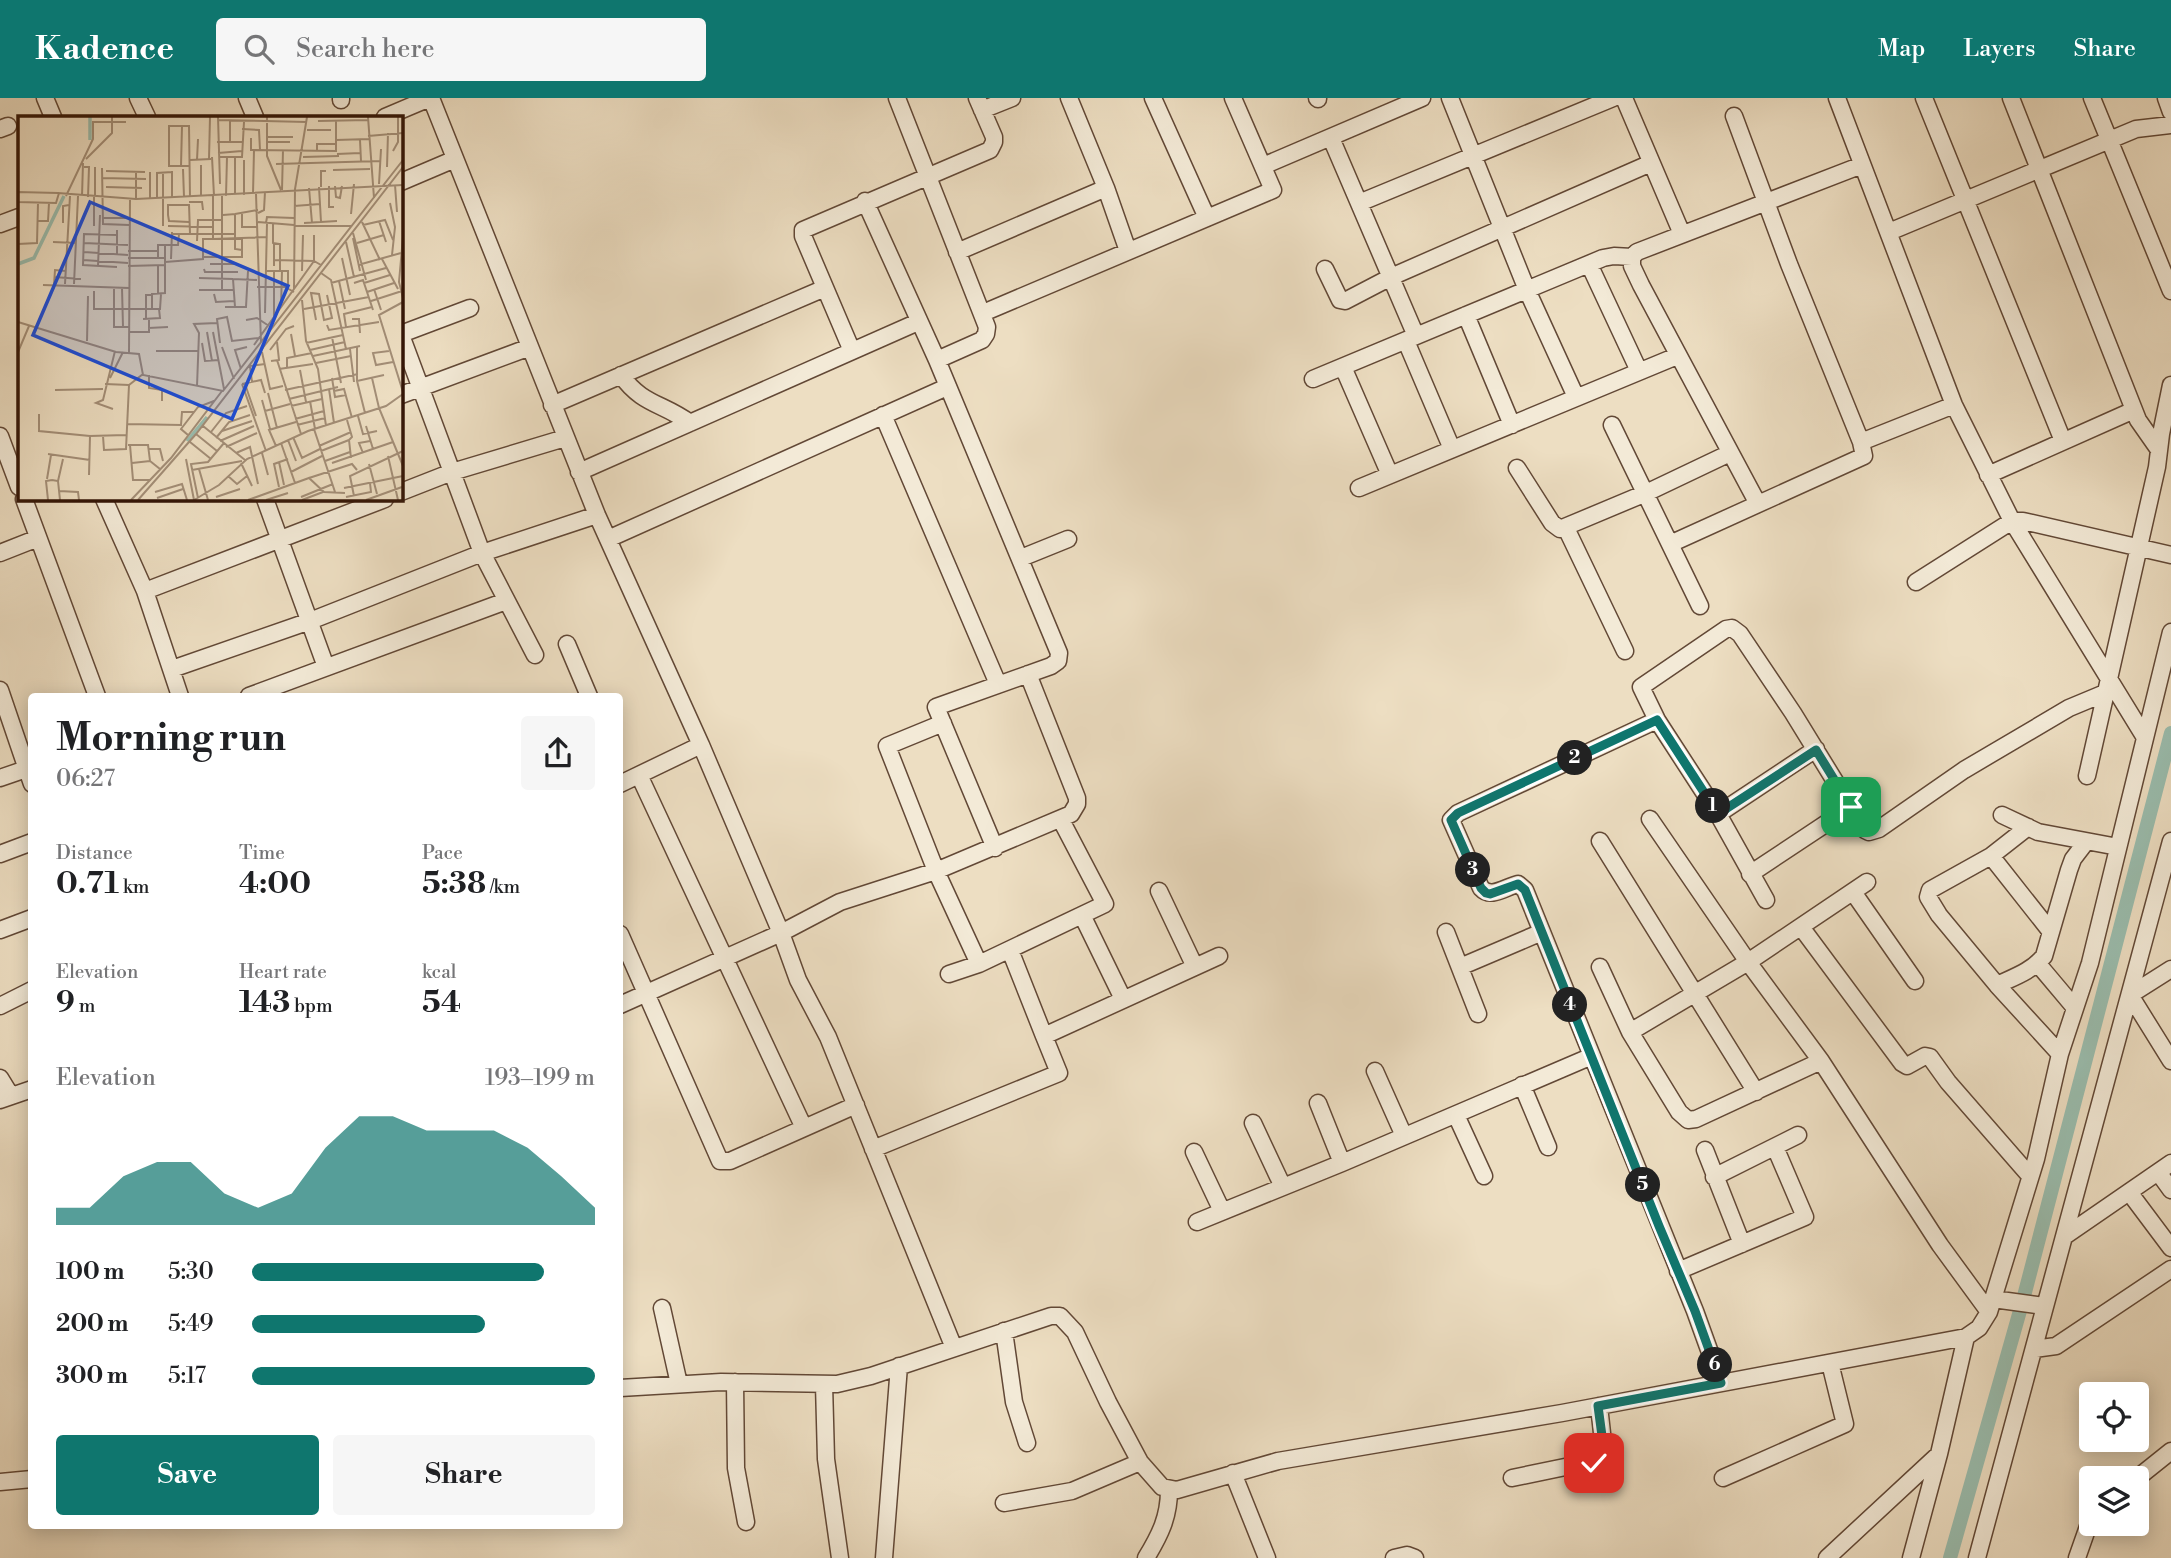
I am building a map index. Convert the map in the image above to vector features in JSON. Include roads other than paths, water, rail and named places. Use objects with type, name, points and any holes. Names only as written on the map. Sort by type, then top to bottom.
[{"type":"street","points":[[45,98],[53,116]]},
{"type":"street","points":[[138,98],[147,116]]},
{"type":"street","points":[[247,98],[255,116]]},
{"type":"street","points":[[387,116],[431,98],[579,472],[701,745],[781,933],[798,980],[828,1037],[954,1348]]},
{"type":"street","points":[[897,98],[987,327],[982,340],[937,360]]},
{"type":"street","points":[[852,351],[803,236],[803,230],[865,201],[990,150],[994,137],[979,104],[1012,98]]},
{"type":"street","points":[[1069,98],[1106,188],[1128,251]]},
{"type":"street","points":[[1153,98],[1207,218]]},
{"type":"street","points":[[983,313],[1273,190],[1233,98]]},
{"type":"street","points":[[1263,166],[1422,98]]},
{"type":"street","points":[[1450,98],[1527,290],[1576,397]]},
{"type":"street","points":[[1359,203],[1613,98]]},
{"type":"street","points":[[1624,98],[1682,234]]},
{"type":"street","points":[[1837,98],[1954,405],[2012,521],[2107,687],[2144,736]]},
{"type":"street","points":[[1924,98],[2063,440]]},
{"type":"street","points":[[2011,98],[2138,420],[2159,450]]},
{"type":"street","points":[[2092,98],[2171,291]]},
{"type":"street","points":[[2166,98],[2171,111]]},
{"type":"street","points":[[1670,544],[1864,456],[1861,442],[1734,116]]},
{"type":"street","points":[[1889,232],[2108,140],[2144,127],[2171,125]]},
{"type":"street","points":[[1332,138],[1391,276],[1410,338],[1452,449]]},
{"type":"street","points":[[402,182],[455,159]]},
{"type":"street","points":[[1325,269],[1337,295],[1345,301],[1391,276],[1651,163]]},
{"type":"street","points":[[1758,504],[1677,356],[1636,275],[1632,257],[1637,252],[1682,234],[1862,165]]},
{"type":"street","points":[[957,252],[1106,188]]},
{"type":"street","points":[[865,201],[937,360],[1060,657],[1056,663],[936,707],[995,848]]},
{"type":"street","points":[[0,224],[18,216]]},
{"type":"street","points":[[1313,379],[1589,264],[1614,256],[1632,257]]},
{"type":"street","points":[[1589,264],[1639,371]]},
{"type":"street","points":[[552,405],[825,288]]},
{"type":"street","points":[[402,334],[470,308]]},
{"type":"street","points":[[1466,315],[1512,425]]},
{"type":"street","points":[[579,472],[918,322]]},
{"type":"street","points":[[402,337],[482,553],[535,655]]},
{"type":"street","points":[[402,395],[530,347]]},
{"type":"street","points":[[1359,488],[1677,356]]},
{"type":"street","points":[[1343,367],[1390,475]]},
{"type":"street","points":[[621,375],[632,390],[646,401],[668,408],[690,423]]},
{"type":"street","points":[[2087,776],[2171,385]]},
{"type":"street","points":[[608,539],[947,387]]},
{"type":"street","points":[[1861,442],[1954,405]]},
{"type":"street","points":[[1989,475],[2134,410]]},
{"type":"street","points":[[883,415],[998,684]]},
{"type":"street","points":[[1612,425],[1699,606]]},
{"type":"street","points":[[0,436],[18,484]]},
{"type":"street","points":[[402,492],[452,472],[565,438]]},
{"type":"street","points":[[1517,468],[1552,523],[1560,529],[1646,493],[1730,453]]},
{"type":"street","points":[[24,500],[96,693]]},
{"type":"street","points":[[265,500],[326,667]]},
{"type":"street","points":[[145,591],[381,500]]},
{"type":"street","points":[[110,501],[145,591],[179,693]]},
{"type":"street","points":[[172,669],[310,621],[482,553],[597,515]]},
{"type":"street","points":[[1916,582],[2012,521],[2023,521],[2171,555]]},
{"type":"street","points":[[1566,528],[1625,651]]},
{"type":"street","points":[[0,553],[38,538]]},
{"type":"street","points":[[1020,558],[1068,539]]},
{"type":"street","points":[[257,693],[506,601]]},
{"type":"street","points":[[1766,900],[1718,814],[1657,720],[1642,690],[1643,685],[1732,628],[1740,634],[1865,830],[1873,832],[1964,770],[2107,687]]},
{"type":"street","points":[[623,1388],[735,1382],[837,1384],[1051,1316],[1060,1316],[1075,1332],[1140,1462],[1154,1480],[1169,1490],[1187,1488],[1278,1461],[1598,1406],[1966,1337],[1979,1328],[1995,1304],[2031,1176],[2060,1054],[2090,962],[2171,632]]},
{"type":"street","points":[[567,643],[588,693]]},
{"type":"street","points":[[623,1004],[781,933],[840,902],[936,871],[1061,820],[1075,808],[1077,798],[1028,674]]},
{"type":"street","points":[[2,699],[28,769]]},
{"type":"street","points":[[1657,720],[1453,817],[1452,826],[1481,888],[1486,893],[1514,885],[1522,886],[1721,1383]]},
{"type":"street","points":[[943,723],[887,746],[936,871],[979,964]]},
{"type":"street","points":[[701,745],[626,777],[725,959],[804,1128]]},
{"type":"street","points":[[1718,814],[1816,750]]},
{"type":"street","points":[[0,778],[28,774]]},
{"type":"street","points":[[1750,874],[1851,807]]},
{"type":"street","points":[[2002,815],[2038,832],[2118,847]]},
{"type":"street","points":[[1650,819],[1748,962],[1821,1061],[1940,1245],[1995,1304],[2039,1305]]},
{"type":"street","points":[[949,974],[979,964],[1105,904],[1061,820]]},
{"type":"street","points":[[2028,827],[1992,856],[1930,890],[1928,897],[1939,915],[1997,985],[2060,1054]]},
{"type":"street","points":[[1600,841],[1756,1092]]},
{"type":"street","points":[[1977,1558],[2034,1349],[2039,1305],[2065,1236],[2171,841]]},
{"type":"street","points":[[1997,985],[2038,964],[2044,956],[2073,859],[2086,842]]},
{"type":"street","points":[[0,854],[28,844]]},
{"type":"street","points":[[1992,856],[2051,932]]},
{"type":"street","points":[[1630,1032],[1748,962],[1867,882]]},
{"type":"street","points":[[1159,891],[1195,967]]},
{"type":"street","points":[[1853,892],[1915,981]]},
{"type":"street","points":[[1082,915],[1123,999]]},
{"type":"street","points":[[0,929],[28,919]]},
{"type":"street","points":[[1801,927],[1902,1063],[1907,1066],[1925,1056],[1930,1057],[1948,1082],[2031,1176]]},
{"type":"street","points":[[1446,932],[1478,1014]]},
{"type":"street","points":[[1460,968],[1542,932]]},
{"type":"street","points":[[623,941],[720,1161],[730,1161],[856,1105]]},
{"type":"street","points":[[873,1149],[1059,1073],[1010,950]]},
{"type":"street","points":[[1044,1035],[1219,956]]},
{"type":"street","points":[[2038,964],[2075,1008]]},
{"type":"street","points":[[1600,967],[1630,1032],[1679,1112],[1688,1120],[1696,1119],[1821,1061]]},
{"type":"street","points":[[2130,995],[2171,969]]},
{"type":"street","points":[[0,1006],[28,991]]},
{"type":"street","points":[[2130,995],[2171,1061]]},
{"type":"street","points":[[1197,1222],[1591,1056]]},
{"type":"street","points":[[1375,1071],[1404,1136]]},
{"type":"street","points":[[0,1078],[6,1098],[28,1090]]},
{"type":"street","points":[[1522,1085],[1548,1147]]},
{"type":"street","points":[[1318,1103],[1342,1163]]},
{"type":"street","points":[[1456,1115],[1484,1176]]},
{"type":"street","points":[[1252,1123],[1283,1187]]},
{"type":"street","points":[[1714,1177],[1798,1135]]},
{"type":"street","points":[[1678,1271],[1805,1217],[1775,1147]]},
{"type":"street","points":[[1705,1150],[1742,1244]]},
{"type":"street","points":[[1194,1152],[1222,1211]]},
{"type":"street","points":[[2065,1236],[2164,1168],[2171,1190]]},
{"type":"street","points":[[2129,1192],[2171,1248]]},
{"type":"street","points":[[2034,1349],[2056,1346],[2171,1269]]},
{"type":"street","points":[[662,1308],[679,1384]]},
{"type":"street","points":[[1003,1331],[1014,1402],[1027,1443]]},
{"type":"street","points":[[1911,1558],[1966,1337]]},
{"type":"street","points":[[1723,1478],[1845,1424],[1830,1363]]},
{"type":"street","points":[[884,1558],[899,1366]]},
{"type":"street","points":[[735,1382],[736,1468],[746,1521]]},
{"type":"street","points":[[824,1384],[826,1459],[840,1558]]},
{"type":"street","points":[[1512,1479],[1599,1460],[1604,1451],[1598,1406]]},
{"type":"street","points":[[2149,1469],[2171,1451]]},
{"type":"street","points":[[1827,1558],[1939,1454]]},
{"type":"street","points":[[1004,1503],[1072,1490],[1140,1462]]},
{"type":"street","points":[[1233,1473],[1266,1558]]},
{"type":"street","points":[[0,1482],[28,1479]]},
{"type":"street","points":[[1146,1558],[1159,1538],[1168,1514],[1169,1490]]},
{"type":"street","points":[[2077,1558],[2085,1536]]},
{"type":"street","points":[[1394,1558],[1407,1555],[1415,1558]]},
{"type":"waterway","points":[[1950,1558],[2023,1300],[2171,733]]}]
